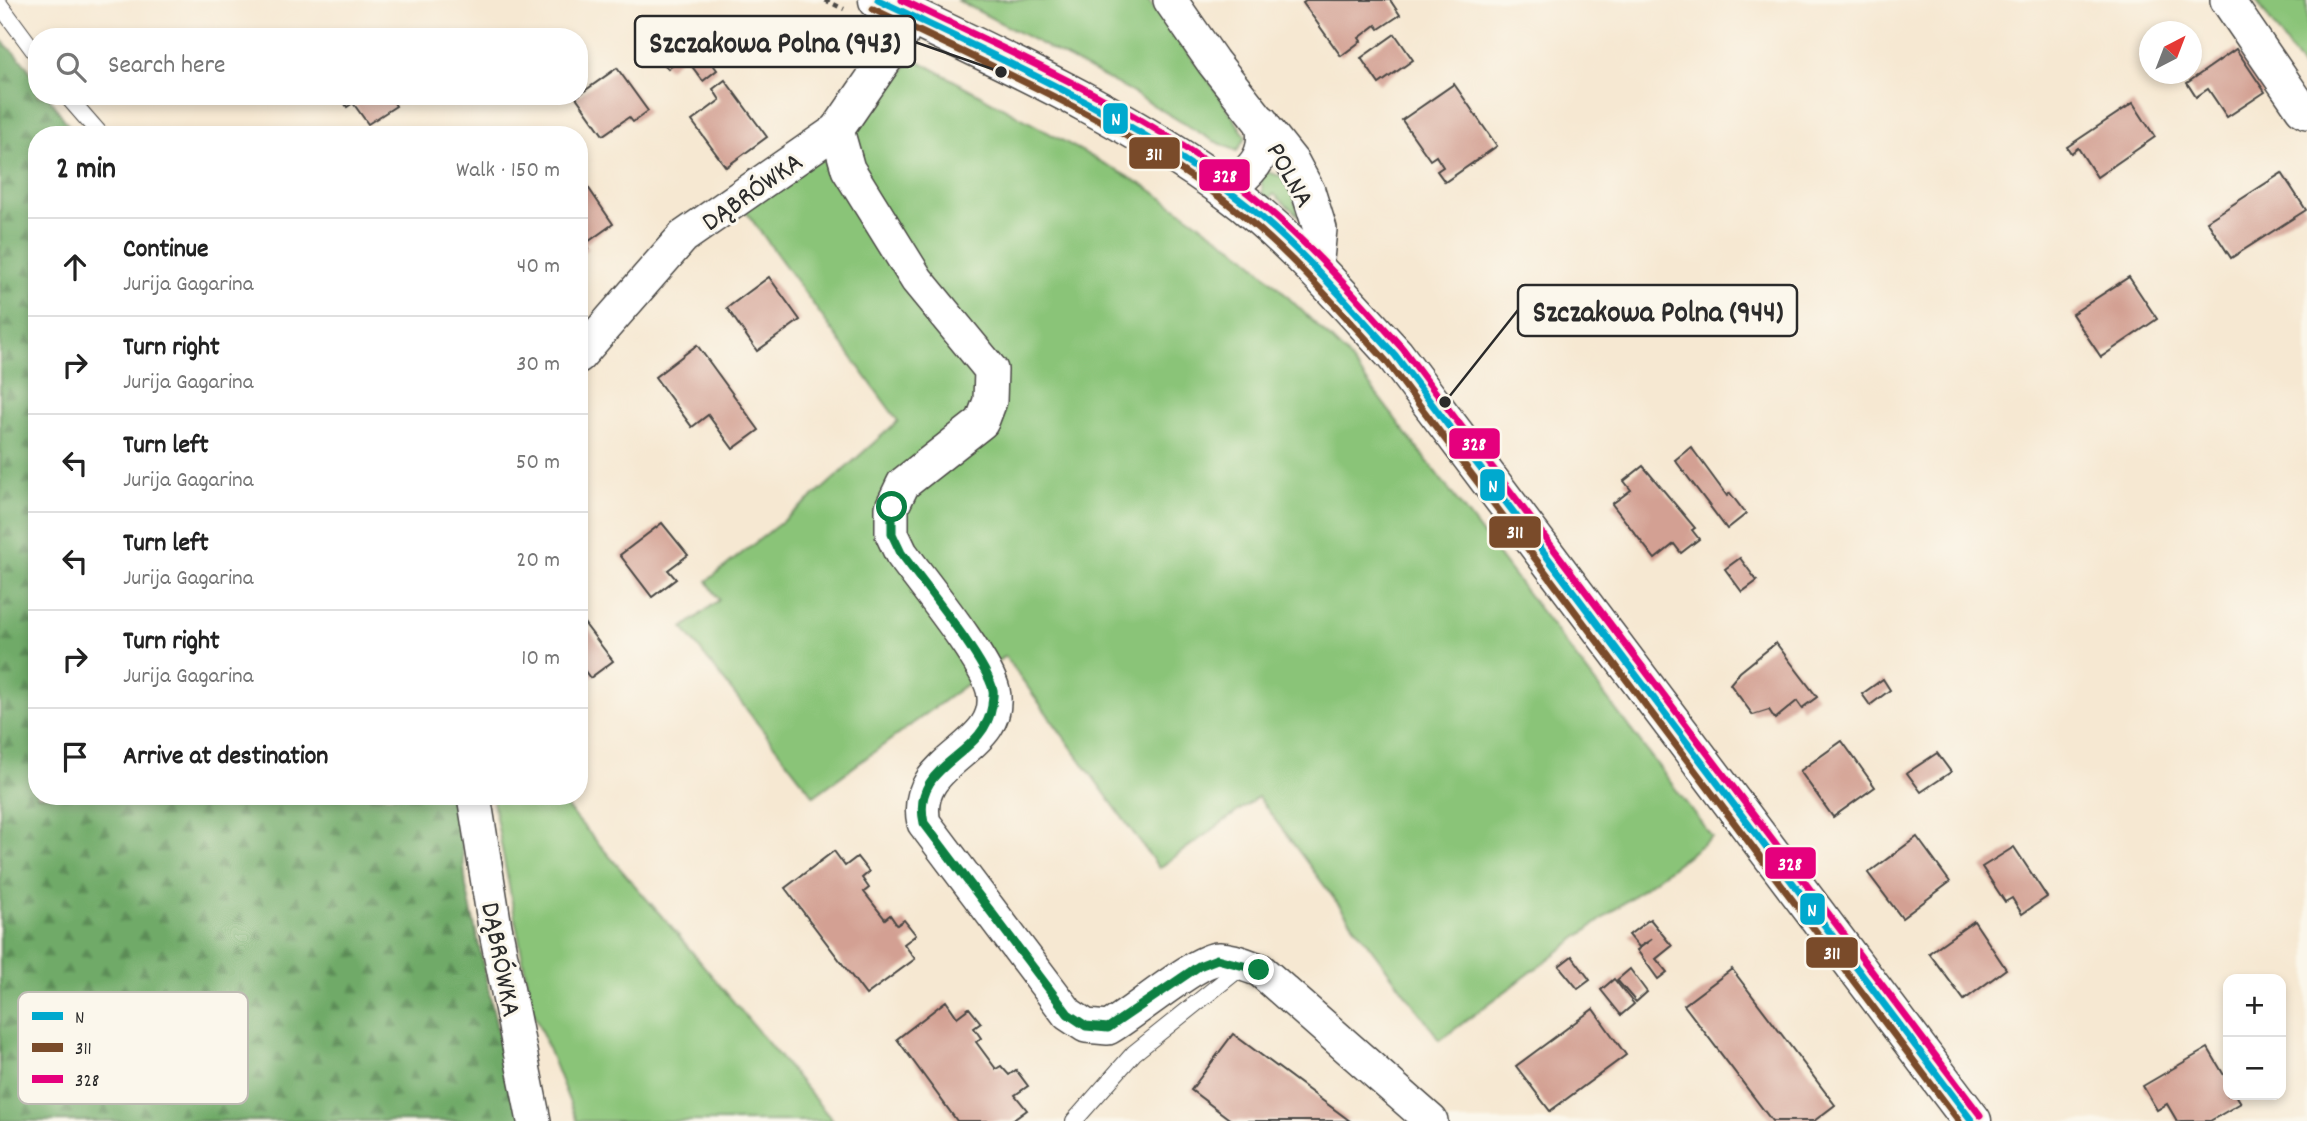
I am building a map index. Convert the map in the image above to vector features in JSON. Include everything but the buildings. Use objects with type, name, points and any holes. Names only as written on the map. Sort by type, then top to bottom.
[{"type":"street","name":"POLNA","points":[[1170,0],[1213,62],[1293,163],[1308,191],[1320,229],[1315,269]]},
{"type":"street","points":[[2227,0],[2302,109],[2307,112]]},
{"type":"street","name":"DĄBRÓWKA","points":[[588,346],[683,237],[838,130],[901,37],[878,9]]},
{"type":"street","points":[[878,9],[1096,108],[1228,191],[1315,269],[1395,355],[1972,1121]]},
{"type":"street","name":"POLNA","points":[[1228,191],[1262,155],[1266,141],[1262,122]]},
{"type":"street","points":[[838,130],[848,169],[917,280],[990,370],[990,401],[982,422],[903,484],[892,507],[892,534],[901,553],[983,667],[994,692],[990,720],[974,742],[932,776],[920,804],[924,823],[1068,1014],[1086,1026],[1108,1028],[1199,966],[1217,959],[1245,965],[1259,970],[1431,1121]]},
{"type":"street","name":"DĄBRÓWKA","points":[[475,805],[495,927],[534,1121]]},
{"type":"lane","points":[[0,5],[28,43]]},
{"type":"lane","points":[[75,105],[93,126]]},
{"type":"lane","points":[[1074,1121],[1133,1053],[1245,965]]},
{"type":"path","points":[[825,0],[878,9]]},
{"type":"green space","points":[[957,0],[1148,0],[1206,76],[1246,137],[1237,151],[1212,140],[1121,86]]},
{"type":"green space","points":[[2256,0],[2307,0],[2307,75]]},
{"type":"green space","points":[[0,39],[28,68],[28,105],[54,105],[69,126],[28,126],[28,805],[458,805],[466,886],[499,1037],[539,1121],[0,1121]]},
{"type":"green space","points":[[913,58],[1145,186],[1246,256],[1346,354],[1712,837],[1440,1040],[1258,797],[1159,868],[1005,656],[814,796],[683,628],[719,600],[707,581],[818,493],[898,421],[744,209],[854,132]]},
{"type":"green space","points":[[1267,172],[1287,178],[1300,217],[1274,194],[1269,199],[1263,195],[1261,177]]},
{"type":"green space","points":[[494,805],[565,805],[672,928],[833,1121],[577,1121],[532,1008]]},
{"type":"transit line","name":"N","points":[[878,0],[1070,93],[1162,146],[1249,207],[1307,260],[1395,355],[1972,1121]]},
{"type":"transit line","name":"328","points":[[902,0],[1086,90],[1175,141],[1258,201],[1333,272],[1403,349],[1980,1115]]},
{"type":"transit line","name":"311","points":[[873,9],[1065,102],[1158,155],[1245,217],[1301,269],[1387,362],[1959,1121]]},
{"type":"place","name":"Szczakowa Polna (943)","points":[[1001,72]]},
{"type":"place","name":"Szczakowa Polna (944)","points":[[1445,402]]},
{"type":"route","points":[[892,507],[892,534],[901,553],[983,667],[994,692],[990,720],[974,742],[932,776],[920,804],[924,823],[1068,1014],[1086,1026],[1108,1028],[1199,966],[1217,959],[1259,970]]}]
